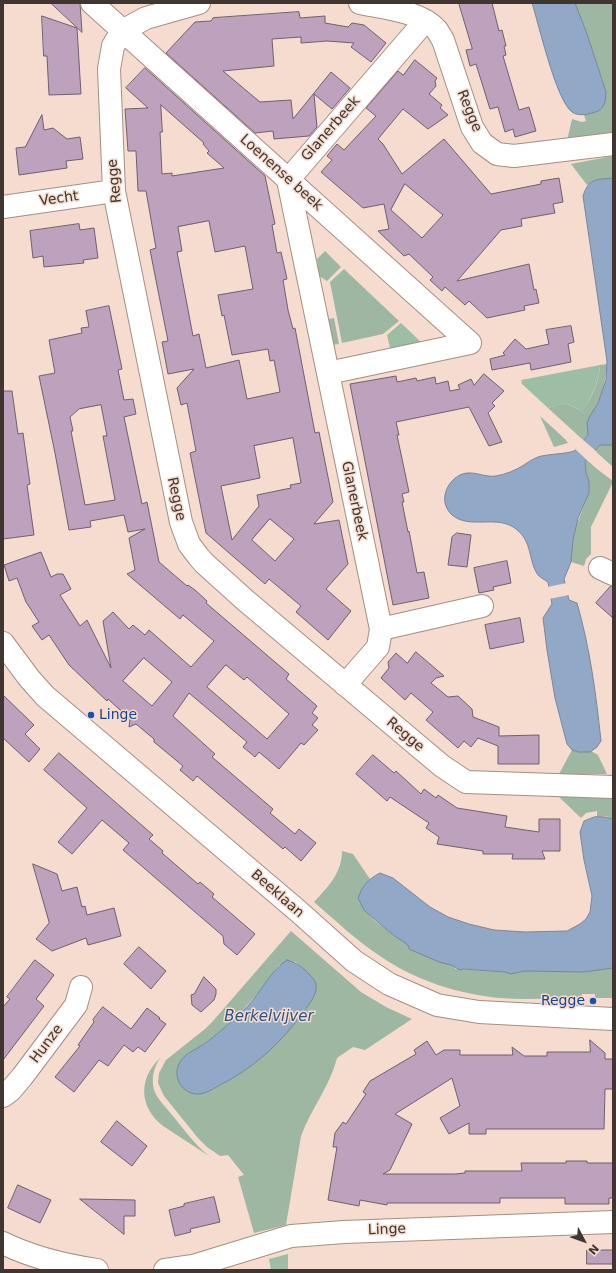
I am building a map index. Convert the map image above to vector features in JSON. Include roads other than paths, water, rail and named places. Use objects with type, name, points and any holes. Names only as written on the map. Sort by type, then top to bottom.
[{"type":"street","name":"Loenense beek","points":[[92,3],[470,343],[328,373]]},
{"type":"street","points":[[122,31],[146,18],[199,3]]},
{"type":"street","name":"Regge","points":[[360,3],[401,11],[425,21],[436,29],[443,40],[472,127],[482,143],[497,154],[514,156],[613,144]]},
{"type":"street","name":"Glanerbeek","points":[[345,684],[378,647],[381,629],[288,180],[425,21]]},
{"type":"street","name":"Regge","points":[[122,31],[113,46],[109,69],[114,191],[181,522],[185,536],[192,550],[239,595],[442,766],[466,782],[613,787]]},
{"type":"street","name":"Vecht","points":[[3,207],[114,191]]},
{"type":"street","points":[[381,629],[482,606]]},
{"type":"street","name":"Beeklaan","points":[[3,643],[29,678],[51,700],[298,911],[354,961],[390,984],[437,1005],[479,1012],[613,1019]]},
{"type":"street","name":"Hunze","points":[[3,1096],[10,1091],[22,1077],[76,1005],[81,987]]},
{"type":"street","name":"Linge","points":[[165,1270],[193,1266],[291,1236],[344,1232],[613,1222]]},
{"type":"street","points":[[3,1243],[45,1260],[97,1270]]},
{"type":"water","points":[[532,3],[575,3],[606,92],[604,105],[598,111],[581,115],[575,114],[566,105],[554,78]]},
{"type":"water","points":[[613,178],[613,445],[600,445],[585,462],[589,482],[589,493],[578,518],[573,540],[571,562],[564,579],[569,600],[577,603],[586,637],[595,689],[601,741],[597,747],[590,752],[578,752],[572,750],[567,744],[555,698],[543,618],[552,604],[548,582],[538,575],[535,570],[528,546],[521,534],[516,529],[501,523],[475,522],[459,519],[452,515],[448,510],[445,504],[445,498],[451,482],[464,473],[496,476],[511,472],[538,457],[574,451],[588,435],[587,423],[598,403],[606,380],[607,361],[583,196],[590,183],[597,180]]},
{"type":"water","points":[[594,817],[613,819],[613,968],[584,972],[525,971],[511,974],[505,972],[460,970],[409,949],[408,945],[392,934],[364,910],[358,898],[366,883],[380,873],[393,878],[430,907],[448,917],[469,924],[494,930],[525,932],[567,931],[580,924],[586,919],[590,912],[592,896],[584,860],[580,832],[584,821]]},
{"type":"water","name":"Berkelvijver","points":[[287,960],[305,970],[313,978],[316,984],[316,991],[313,999],[277,1044],[244,1071],[202,1094],[189,1092],[179,1082],[177,1074],[178,1066],[182,1059],[207,1042],[238,1016],[253,1000],[276,969]]},
{"type":"place","name":"Linge","points":[[91,715]]},
{"type":"place","name":"Regge","points":[[593,1001]]}]
